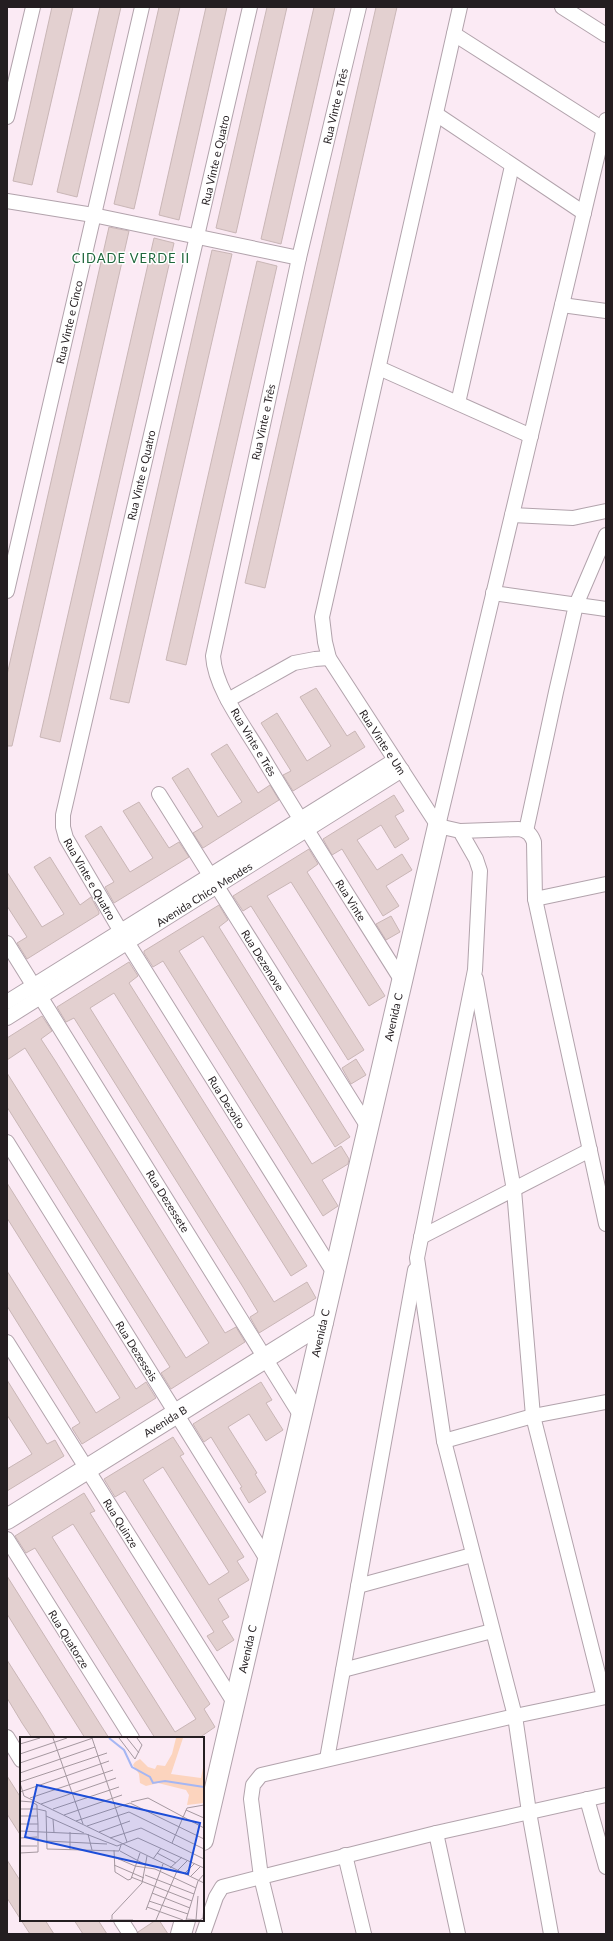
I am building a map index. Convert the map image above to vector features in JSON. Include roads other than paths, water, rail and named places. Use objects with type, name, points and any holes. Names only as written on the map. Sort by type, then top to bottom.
[{"type":"street","points":[[7,117],[33,7]]},
{"type":"street","name":"Rua Vinte e Cinco","points":[[7,591],[142,7]]},
{"type":"street","name":"Rua Vinte e Quatro","points":[[124,937],[66,838],[62,826],[63,814],[250,7]]},
{"type":"street","name":"Rua Vinte e Três","points":[[303,825],[228,700],[215,673],[214,646],[299,258],[359,7]]},
{"type":"street","name":"Rua Vinte e Um","points":[[438,826],[329,658],[325,642],[322,617],[460,7]]},
{"type":"street","points":[[562,7],[606,35]]},
{"type":"street","points":[[454,34],[605,127],[438,826],[460,831],[519,829],[526,831],[531,835],[534,842],[535,899],[606,1224]]},
{"type":"street","points":[[436,114],[584,214]]},
{"type":"street","points":[[458,403],[512,166]]},
{"type":"street","points":[[7,201],[93,215],[299,258]]},
{"type":"street","points":[[562,304],[606,310]]},
{"type":"street","points":[[378,368],[531,436]]},
{"type":"street","points":[[512,515],[573,518],[606,511]]},
{"type":"street","points":[[526,831],[576,605],[606,535]]},
{"type":"street","points":[[493,593],[606,609]]},
{"type":"street","points":[[228,700],[294,663],[314,658],[329,658]]},
{"type":"street","name":"Avenida Chico Mendes","points":[[7,1018],[37,991],[398,765]]},
{"type":"street","name":"Rua Dezenove","points":[[159,794],[368,1127]]},
{"type":"street","name":"Rua Vinte","points":[[303,825],[402,981]]},
{"type":"street","name":"Avenida C","points":[[204,1836],[438,826]]},
{"type":"street","points":[[327,1759],[417,1258],[474,970],[480,871],[476,859],[460,831]]},
{"type":"street","points":[[535,899],[606,884]]},
{"type":"street","name":"Rua Dezoito","points":[[124,937],[334,1273]]},
{"type":"street","points":[[7,943],[37,991]]},
{"type":"street","points":[[275,1934],[262,1877],[251,1799],[253,1786],[262,1775],[515,1716],[605,1697],[533,1416],[514,1190],[474,970]]},
{"type":"street","name":"Avenida Chico Mendes","points":[[7,1002],[37,991]]},
{"type":"street","name":"Rua Dezessete","points":[[37,991],[301,1416]]},
{"type":"street","name":"Rua Dezesseis","points":[[7,1142],[268,1560]]},
{"type":"street","points":[[421,1237],[590,1150]]},
{"type":"street","points":[[417,1258],[444,1441],[472,1555],[515,1716],[529,1812],[551,1934]]},
{"type":"street","name":"Avenida B","points":[[7,1519],[323,1322]]},
{"type":"street","name":"Rua Quinze","points":[[7,1342],[234,1704]]},
{"type":"street","points":[[444,1441],[533,1416],[606,1402]]},
{"type":"street","name":"Rua Quatorze","points":[[7,1539],[131,1737]]},
{"type":"street","points":[[358,1586],[472,1555]]},
{"type":"street","points":[[343,1670],[492,1631]]},
{"type":"street","points":[[7,1737],[20,1758]]},
{"type":"street","points":[[204,1934],[216,1897],[222,1887],[436,1833],[606,1795]]},
{"type":"street","points":[[587,1799],[606,1867]]},
{"type":"street","points":[[436,1833],[458,1934]]},
{"type":"street","points":[[345,1855],[364,1934]]},
{"type":"street","points":[[123,1921],[130,1934]]},
{"type":"street","points":[[181,1934],[185,1921]]},
{"type":"district","name":"CIDADE VERDE II","points":[[131,258]]}]
